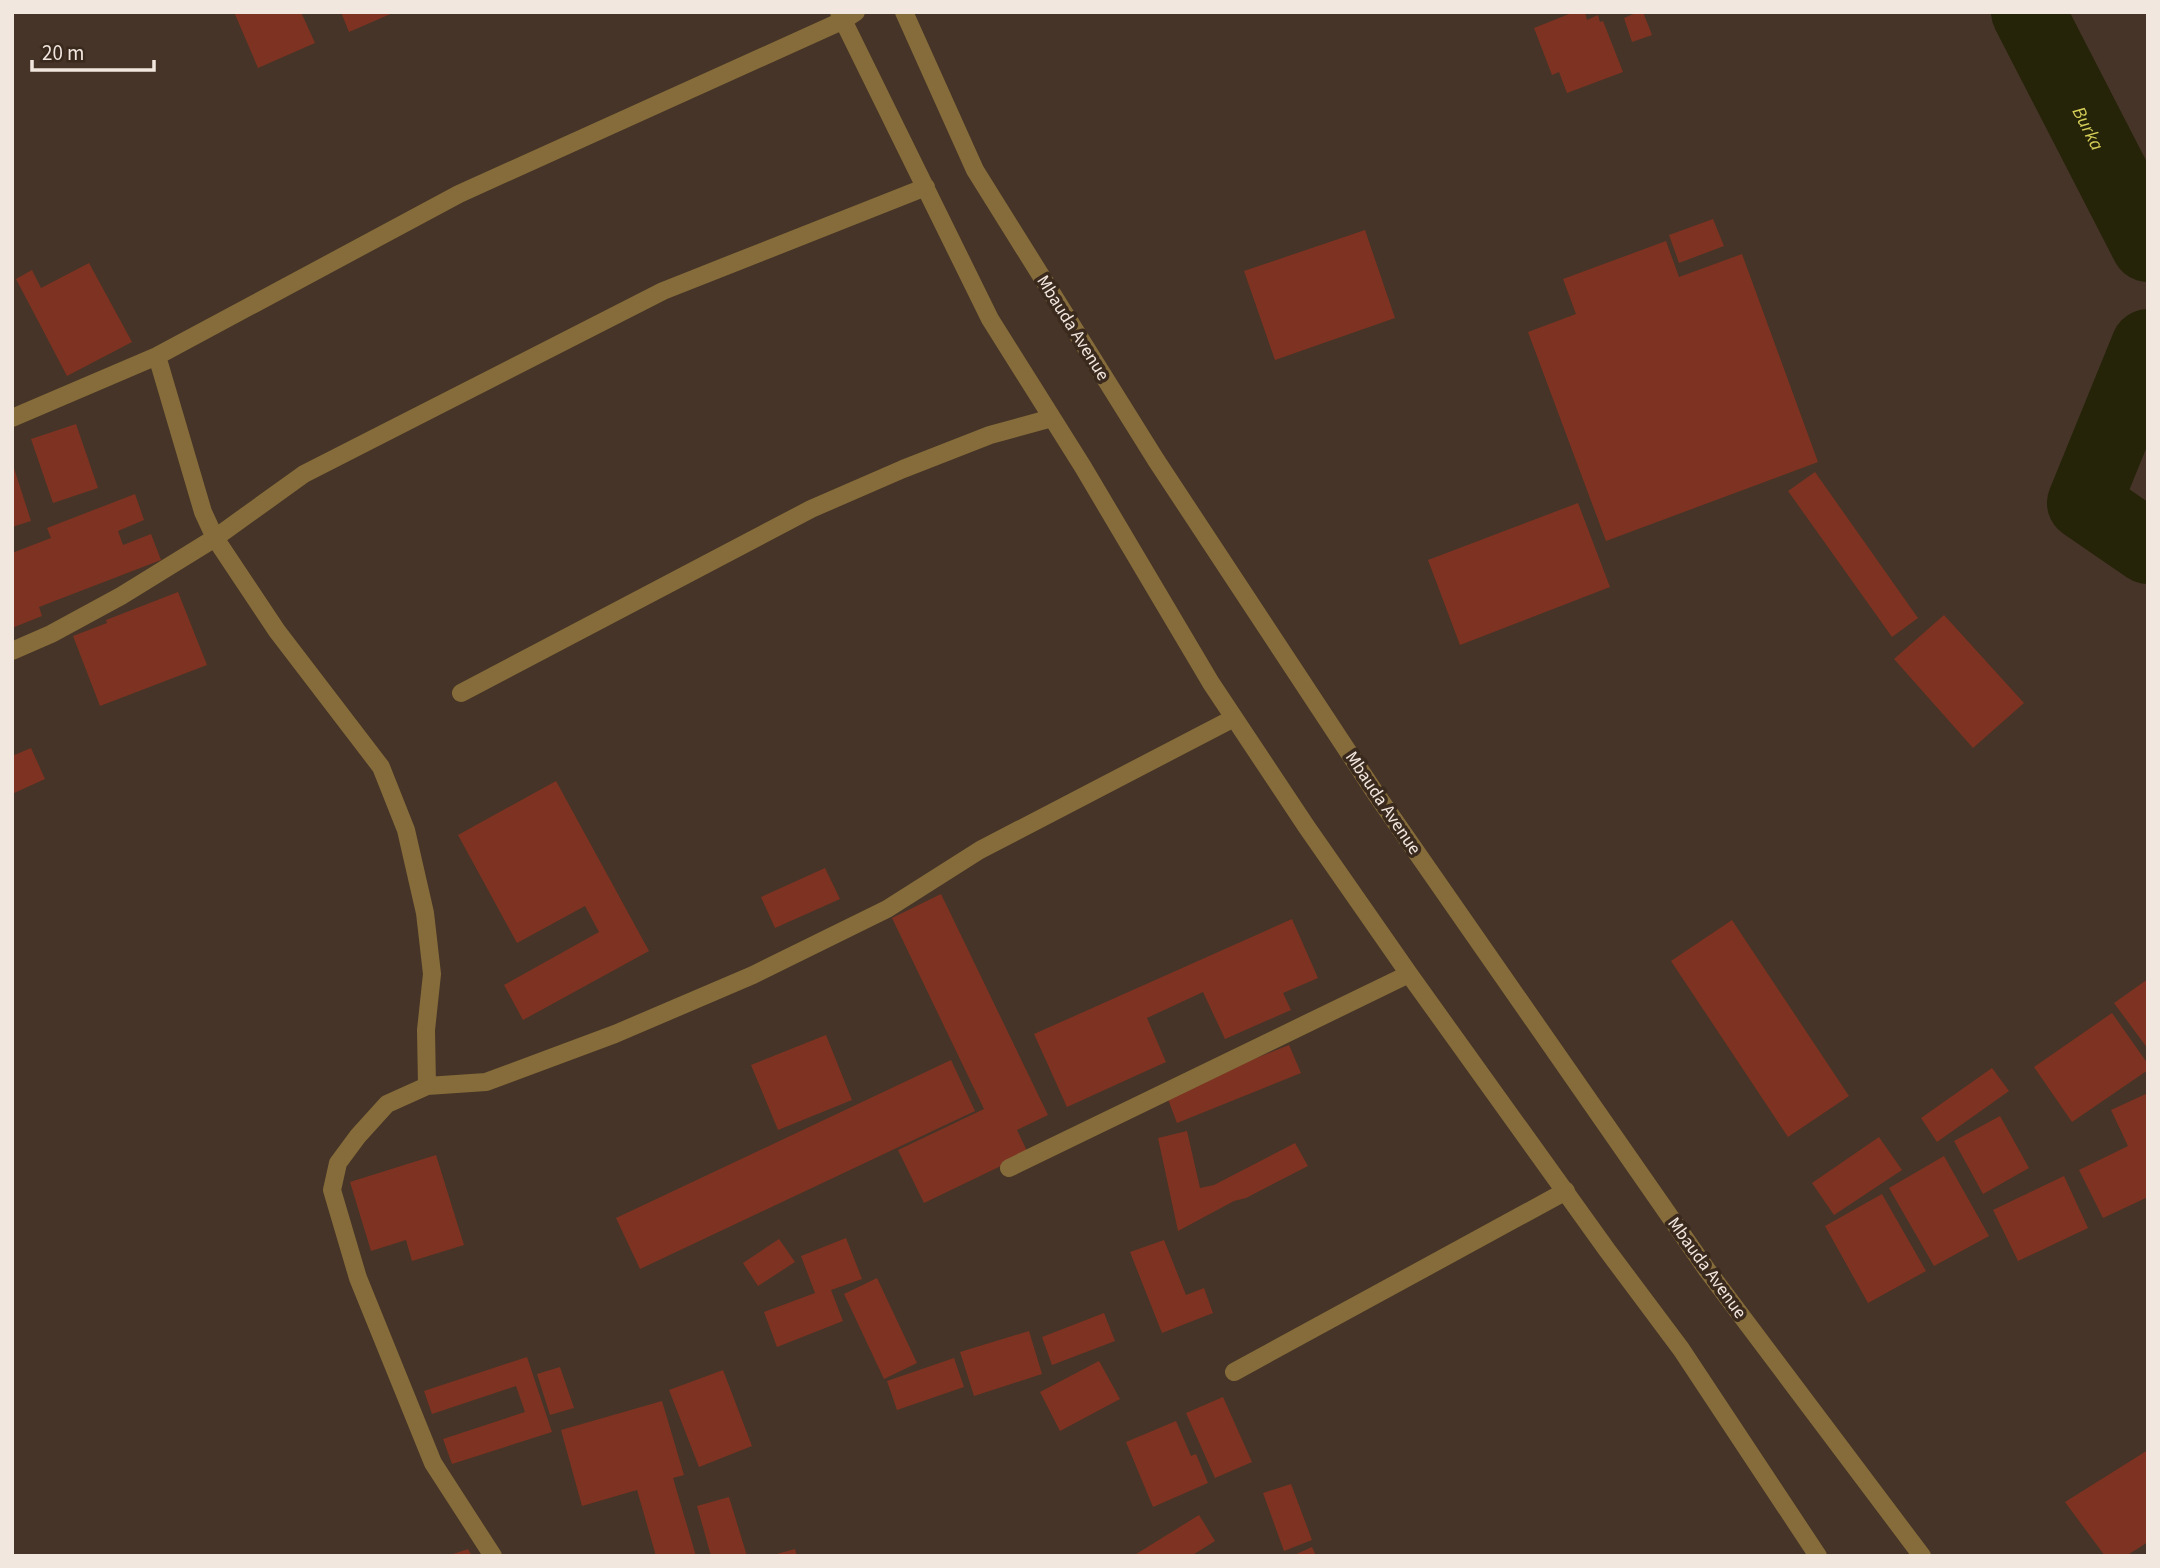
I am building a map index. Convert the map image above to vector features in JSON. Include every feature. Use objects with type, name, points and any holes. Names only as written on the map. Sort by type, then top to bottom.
[{"type":"street","name":"Mbauda Avenue","points":[[904,12],[975,170],[1156,460],[1376,794],[1707,1270],[1918,1555]]},
{"type":"street","points":[[12,418],[157,356],[459,194],[846,15],[990,319],[1211,683],[1409,974],[1681,1349],[1818,1556]]},
{"type":"street","points":[[12,651],[51,634],[121,596],[215,538],[304,474],[663,291],[926,187]]},
{"type":"street","points":[[157,356],[199,500],[215,538],[277,631],[381,767],[406,830],[425,913],[432,974],[426,1030],[428,1086]]},
{"type":"street","points":[[461,693],[811,509],[990,435],[1052,418]]},
{"type":"street","points":[[493,1556],[433,1463],[358,1278],[332,1190],[338,1163],[372,1120],[387,1104],[428,1086],[486,1082],[615,1034],[753,975],[887,909],[980,850],[1234,718]]},
{"type":"street","points":[[1009,1168],[1409,974]]},
{"type":"street","points":[[1234,1372],[1566,1191]]},
{"type":"building","points":[[234,12],[301,12],[315,43],[258,68]]},
{"type":"building","points":[[341,12],[395,12],[349,32]]},
{"type":"building","points":[[1574,12],[1585,12],[1587,20],[1598,15],[1600,22],[1603,21],[1623,72],[1567,93],[1559,72],[1552,75],[1534,28]]},
{"type":"building","points":[[1643,12],[1652,35],[1632,42],[1624,18]]},
{"type":"building","points":[[1713,219],[1724,246],[1679,263],[1669,235]]},
{"type":"building","points":[[1365,230],[1395,318],[1275,360],[1244,271]]},
{"type":"building","points":[[1666,241],[1679,277],[1742,254],[1818,462],[1606,541],[1528,332],[1576,314],[1563,279]]},
{"type":"building","points":[[89,263],[132,342],[67,376],[16,279],[32,270],[41,288]]},
{"type":"building","points":[[76,424],[98,488],[53,503],[31,439]]},
{"type":"building","points":[[12,462],[31,521],[12,527]]},
{"type":"building","points":[[1815,472],[1918,618],[1892,637],[1788,491]]},
{"type":"building","points":[[135,494],[144,520],[118,531],[123,545],[151,534],[161,560],[39,607],[42,616],[12,628],[12,553],[51,538],[47,528]]},
{"type":"building","points":[[1578,503],[1610,587],[1460,645],[1428,560]]},
{"type":"building","points":[[178,592],[207,665],[100,706],[73,636]]},
{"type":"building","points":[[1944,615],[2024,703],[1973,748],[1894,659]]},
{"type":"building","points":[[31,748],[45,779],[12,794],[12,756]]},
{"type":"building","points":[[556,781],[649,951],[523,1020],[504,985],[599,932],[585,906],[517,943],[458,835]]},
{"type":"building","points":[[825,868],[840,899],[775,928],[761,897]]},
{"type":"building","points":[[941,894],[1048,1115],[1017,1130],[1028,1153],[924,1203],[898,1150],[984,1109],[892,918]]},
{"type":"building","points":[[1292,919],[1318,978],[1283,993],[1291,1010],[1225,1039],[1203,992],[1147,1018],[1166,1062],[1067,1107],[1034,1034]]},
{"type":"building","points":[[1732,920],[1849,1096],[1788,1137],[1671,961]]},
{"type":"building","points":[[2148,979],[2148,1049],[2114,1003]]},
{"type":"building","points":[[2112,1013],[2148,1064],[2148,1070],[2072,1122],[2034,1067]]},
{"type":"building","points":[[826,1035],[852,1100],[778,1130],[751,1065]]},
{"type":"building","points":[[1289,1045],[1301,1073],[1177,1123],[1166,1094]]},
{"type":"building","points":[[951,1060],[975,1111],[640,1269],[616,1218]]},
{"type":"building","points":[[1992,1068],[2009,1091],[1937,1142],[1921,1118]]},
{"type":"building","points":[[2148,1093],[2148,1197],[2103,1218],[2079,1170],[2128,1146],[2111,1110]]},
{"type":"building","points":[[2000,1116],[2029,1168],[1983,1194],[1954,1141]]},
{"type":"building","points":[[1187,1131],[1200,1188],[1214,1185],[1295,1143],[1308,1166],[1178,1231],[1158,1138]]},
{"type":"building","points":[[1879,1137],[1902,1170],[1834,1215],[1812,1183]]},
{"type":"building","points":[[436,1155],[464,1245],[412,1261],[406,1240],[371,1251],[350,1182]]},
{"type":"building","points":[[1944,1156],[1989,1236],[1934,1266],[1889,1188]]},
{"type":"building","points":[[2064,1176],[2088,1228],[2018,1261],[1993,1210]]},
{"type":"building","points":[[1882,1194],[1926,1271],[1868,1303],[1825,1226]]},
{"type":"building","points":[[846,1238],[862,1279],[831,1290],[843,1321],[777,1347],[764,1312],[815,1293],[801,1256]]},
{"type":"building","points":[[779,1239],[795,1262],[758,1286],[743,1263]]},
{"type":"building","points":[[1164,1240],[1186,1295],[1204,1288],[1213,1313],[1162,1333],[1130,1252]]},
{"type":"building","points":[[877,1278],[917,1363],[884,1379],[844,1294]]},
{"type":"building","points":[[1104,1313],[1115,1341],[1052,1365],[1042,1337]]},
{"type":"building","points":[[1029,1331],[1042,1374],[974,1396],[960,1352]]},
{"type":"building","points":[[527,1357],[552,1432],[452,1464],[443,1439],[525,1412],[516,1386],[432,1414],[424,1391]]},
{"type":"building","points":[[954,1358],[964,1387],[897,1410],[887,1381]]},
{"type":"building","points":[[1099,1361],[1120,1399],[1060,1431],[1040,1392]]},
{"type":"building","points":[[560,1367],[574,1408],[550,1415],[537,1374]]},
{"type":"building","points":[[723,1370],[752,1446],[699,1467],[669,1390]]},
{"type":"building","points":[[1223,1397],[1252,1462],[1215,1478],[1186,1413]]},
{"type":"building","points":[[662,1401],[684,1475],[673,1478],[696,1556],[656,1556],[637,1490],[582,1506],[561,1430]]},
{"type":"building","points":[[1176,1421],[1191,1456],[1196,1454],[1208,1483],[1153,1507],[1126,1442]]},
{"type":"building","points":[[2148,1450],[2148,1542],[2126,1556],[2105,1556],[2065,1502]]},
{"type":"building","points":[[1291,1484],[1312,1540],[1284,1551],[1263,1493]]},
{"type":"building","points":[[729,1497],[747,1556],[711,1556],[697,1506]]},
{"type":"building","points":[[1199,1515],[1215,1541],[1191,1556],[1133,1556]]},
{"type":"building","points":[[1312,1547],[1316,1556],[1292,1556]]},
{"type":"building","points":[[468,1549],[472,1556],[450,1556],[450,1555]]},
{"type":"building","points":[[795,1549],[797,1556],[773,1556],[773,1555]]},
{"type":"waterway","name":"Burka","points":[[2028,12],[2148,245]]},
{"type":"waterway","name":"Burka","points":[[2148,346],[2084,503],[2148,547]]}]
